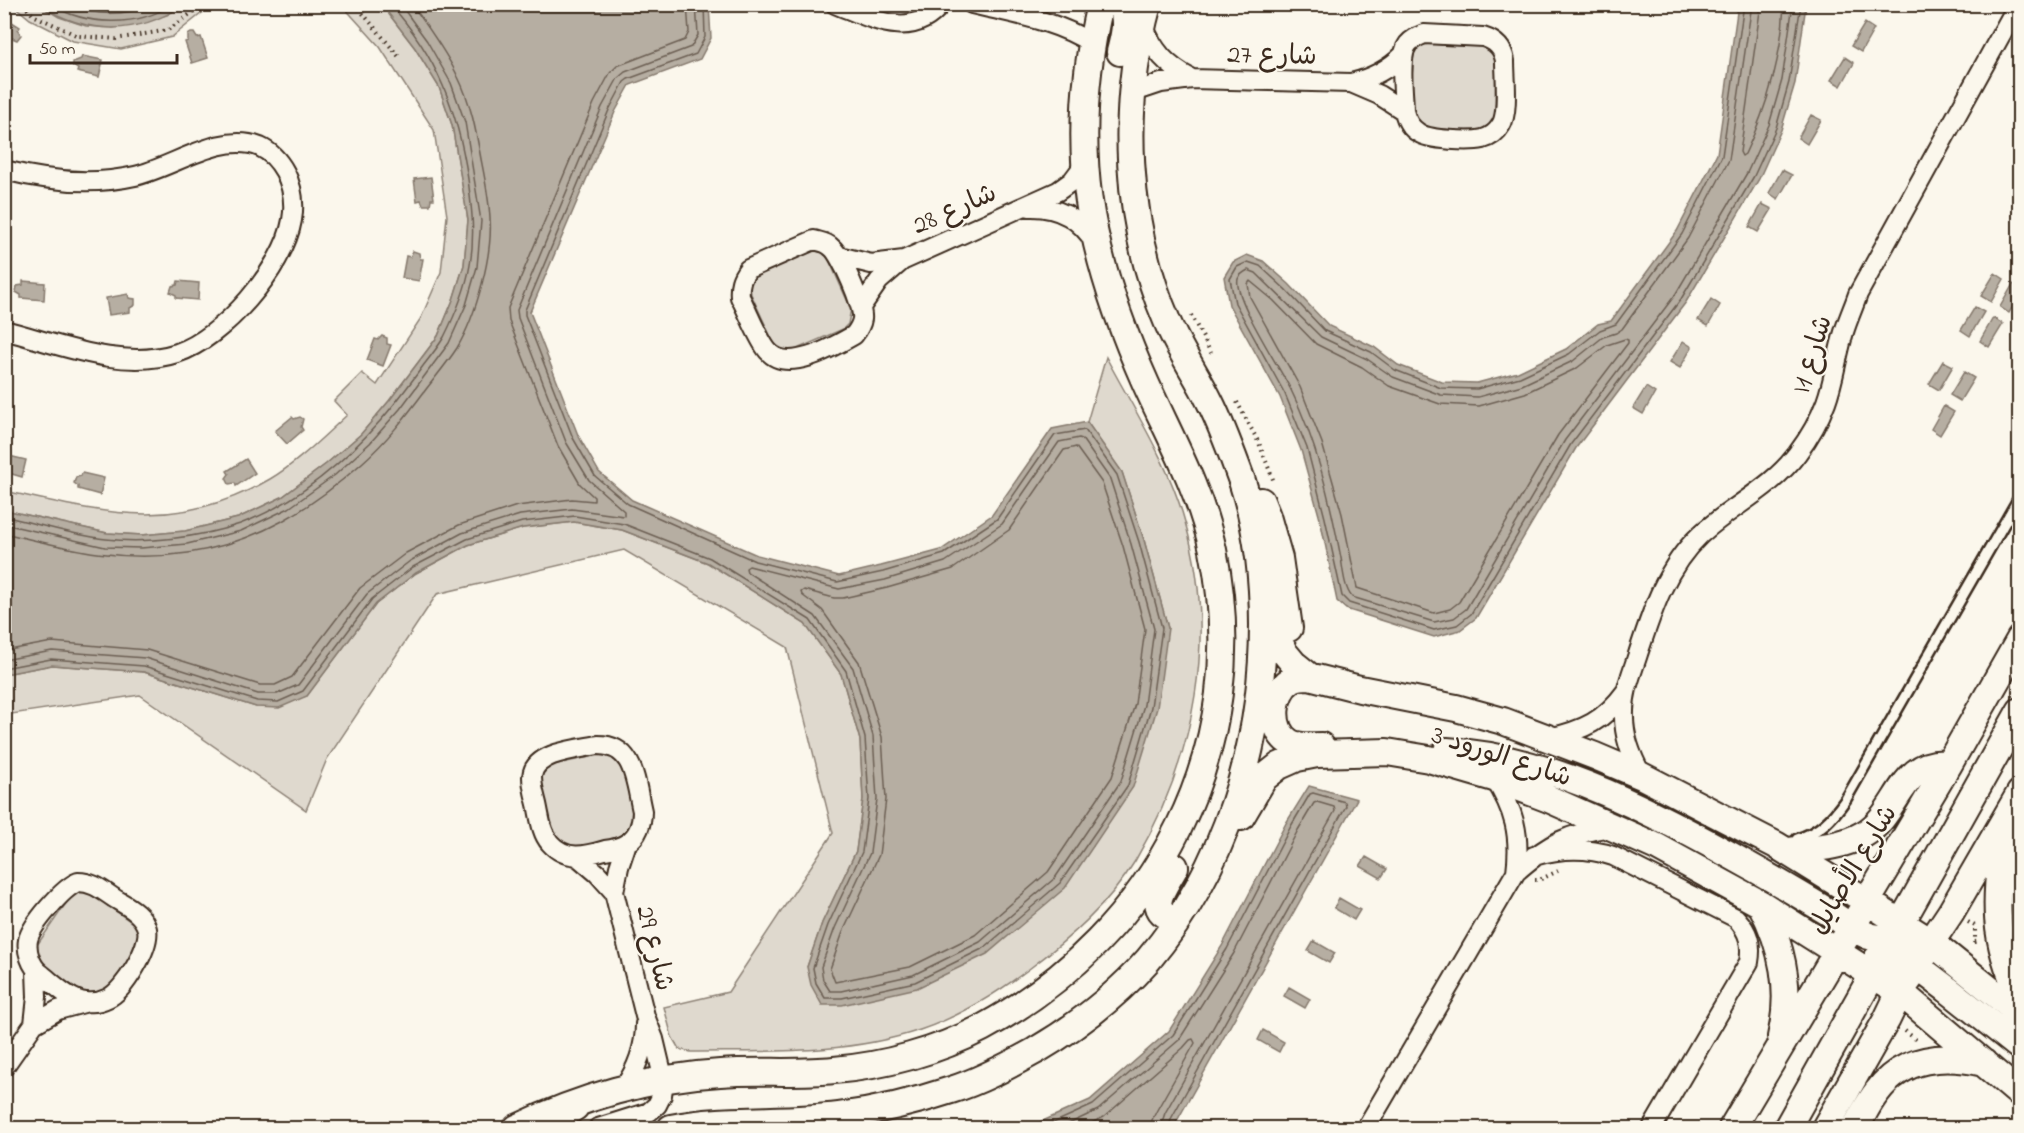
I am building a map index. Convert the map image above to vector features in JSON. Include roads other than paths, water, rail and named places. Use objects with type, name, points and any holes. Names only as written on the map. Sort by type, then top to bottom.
[{"type":"street","points":[[835,4],[890,25],[906,25],[921,21],[935,12],[942,4]]},
{"type":"street","points":[[972,4],[1049,22],[1078,34],[1091,43]]},
{"type":"street","points":[[517,1128],[590,1099],[623,1089],[719,1073],[835,1070],[885,1062],[934,1048],[981,1029],[1034,996],[1105,934],[1136,898],[1163,859],[1185,817],[1203,768],[1216,716],[1220,674],[1221,611],[1213,550],[1196,491],[1128,342],[1111,294],[1090,219],[1084,165],[1084,115],[1091,43],[1100,4]]},
{"type":"street","points":[[1120,4],[1126,23],[1118,80],[1120,93],[1131,105]]},
{"type":"street","name":"I1 شارع","points":[[1642,776],[1630,752],[1625,732],[1626,690],[1652,609],[1664,583],[1680,558],[1707,528],[1774,478],[1796,456],[1813,430],[1826,402],[1844,332],[1858,294],[2018,4]]},
{"type":"street","points":[[670,1128],[723,1121],[838,1116],[897,1106],[955,1089],[1010,1065],[1070,1029],[1106,1001],[1147,960],[1178,919],[1214,854],[1238,793],[1254,730],[1263,664],[1263,599],[1255,534],[1244,488],[1209,400],[1166,321],[1141,239],[1131,153],[1131,105],[1145,14]]},
{"type":"street","name":"شارع 27","points":[[1145,14],[1150,42],[1175,70],[1192,79]]},
{"type":"street","name":"شارع 27","points":[[1131,105],[1161,83],[1192,79],[1351,83],[1374,76],[1394,64],[1414,38],[1424,34],[1434,34],[1492,40],[1499,45],[1504,52],[1505,61],[1504,116],[1501,126],[1494,134],[1484,139],[1431,138],[1420,135],[1412,128],[1404,111],[1351,83]]},
{"type":"street","points":[[1403,55],[1404,111]]},
{"type":"street","points":[[4,170],[36,178],[70,182],[102,181],[134,176],[165,167],[217,145],[239,141],[261,147],[278,159],[288,178],[293,196],[292,219],[287,238],[279,257],[257,288],[233,315],[206,338],[178,353],[148,360],[117,359],[4,330]]},
{"type":"street","name":"شارع 28","points":[[904,260],[879,281],[861,307],[863,317],[854,335],[797,361],[786,362],[767,351],[740,297],[739,287],[748,269],[804,243],[814,240],[824,242],[839,256],[871,264],[887,264],[904,260],[1027,207],[1058,191],[1071,181],[1084,165]]},
{"type":"street","name":"شارع 28","points":[[1027,207],[1043,207],[1060,211],[1075,219],[1088,231],[1096,245]]},
{"type":"street","points":[[839,256],[861,307]]},
{"type":"street","points":[[1228,443],[1244,466],[1267,516],[1279,558],[1289,627],[1300,650],[1318,678]]},
{"type":"street","name":"شارع الأصايل","points":[[1732,1128],[1949,764],[2019,639]]},
{"type":"street","points":[[1318,678],[1298,676],[1289,681],[1277,698],[1276,721],[1287,741],[1297,746],[1350,747],[1387,752],[1423,750],[1494,756],[1530,765],[1575,781],[1705,842],[1868,935],[1981,1015],[2019,1047]]},
{"type":"street","name":"شارع الورود 3","points":[[1318,678],[1360,689],[1456,708],[1503,722],[1642,776],[1781,848],[1868,902]]},
{"type":"street","name":"I1 شارع","points":[[1548,738],[1587,727],[1616,705],[1626,690]]},
{"type":"street","points":[[1787,1128],[1892,951],[2019,711]]},
{"type":"street","name":"شارع 29","points":[[614,892],[577,856],[556,849],[548,841],[543,831],[532,776],[535,766],[542,759],[598,745],[608,745],[618,748],[626,756],[630,765],[642,811],[639,829],[627,843],[614,892],[664,1081]]},
{"type":"street","name":"شارع الورود 3","points":[[1214,854],[1234,827],[1264,778],[1279,766],[1298,758],[1317,754],[1387,752],[1429,759],[1494,778],[1549,799],[1657,848],[1761,904],[1836,953],[1892,951]]},
{"type":"street","points":[[1781,848],[1829,847],[1848,842],[1865,833],[1886,814],[1916,771],[1932,764],[1949,764]]},
{"type":"street","points":[[1494,778],[1513,813],[1519,853],[1516,872]]},
{"type":"street","points":[[1892,951],[1931,942],[1951,912],[2019,793]]},
{"type":"street","points":[[1178,919],[1163,913],[1158,898],[1183,848],[1185,817]]},
{"type":"street","points":[[2005,818],[1996,915],[2004,960],[2019,994]]},
{"type":"street","points":[[1366,1128],[1516,872],[1534,856],[1567,837],[1611,827]]},
{"type":"street","points":[[577,856],[619,847],[627,843]]},
{"type":"street","points":[[1534,856],[1572,849],[1613,856],[1736,918],[1744,927],[1749,938],[1751,950],[1749,963],[1652,1128]]},
{"type":"street","points":[[4,1067],[34,1024],[58,1010],[96,1002],[119,991],[145,949],[147,930],[144,921],[138,914],[94,884],[78,882],[70,885],[32,931],[28,940],[28,951],[36,970],[37,997],[34,1024]]},
{"type":"street","points":[[1825,1128],[1900,992],[1892,951],[1868,902]]},
{"type":"street","points":[[1761,904],[1779,943],[1784,964],[1785,1022],[1778,1051]]},
{"type":"street","points":[[1931,942],[2019,1014]]},
{"type":"street","points":[[36,970],[72,997],[84,1003]]},
{"type":"street","points":[[1900,992],[2019,1094]]},
{"type":"street","name":"شارع 29","points":[[623,1089],[632,1076],[643,1047],[645,1016]]},
{"type":"street","points":[[1855,1128],[1877,1092],[1892,1077],[1910,1065],[1948,1057],[1986,1064]]},
{"type":"street","points":[[598,1128],[649,1112],[657,1105],[662,1095],[664,1081]]},
{"type":"street","points":[[549,1128],[570,1116],[590,1099]]},
{"type":"lane","points":[[1781,848],[1810,835],[1824,826],[1834,815],[1857,779],[2019,496]]},
{"type":"water","points":[[39,5],[183,5],[147,23],[111,28],[75,22]]},
{"type":"water","points":[[382,5],[709,5],[711,38],[700,59],[630,85],[615,112],[530,312],[578,435],[599,472],[632,500],[757,555],[839,576],[941,550],[992,515],[1052,429],[1087,422],[1122,472],[1144,540],[1168,628],[1157,708],[1133,787],[1065,888],[987,954],[917,988],[842,1005],[822,1005],[811,985],[807,967],[822,923],[856,851],[863,799],[860,740],[841,674],[805,624],[708,563],[622,530],[574,522],[523,528],[468,545],[416,573],[376,604],[307,696],[279,708],[256,707],[144,672],[52,665],[5,674],[5,510],[107,533],[142,535],[185,531],[238,518],[282,497],[361,434],[438,336],[464,265],[468,220],[452,125],[439,87],[415,48]]},
{"type":"water","points":[[1738,5],[1806,5],[1795,83],[1781,130],[1759,179],[1686,302],[1576,448],[1476,618],[1460,630],[1434,637],[1346,609],[1337,601],[1320,519],[1301,450],[1280,397],[1229,305],[1224,277],[1233,262],[1247,255],[1263,261],[1289,284],[1329,326],[1374,347],[1398,365],[1442,382],[1477,383],[1518,372],[1566,349],[1598,324],[1611,321],[1677,231],[1717,154]]},
{"type":"water","points":[[4,17],[20,27],[18,30],[21,35],[17,40],[12,38],[10,41],[5,38]]},
{"type":"water","points":[[1865,23],[1874,29],[1861,52],[1851,46]]},
{"type":"water","points":[[194,33],[197,38],[201,37],[208,58],[192,63],[185,42],[188,41],[188,35]]},
{"type":"water","points":[[82,56],[103,60],[99,77],[77,72],[78,69],[73,66],[73,62],[81,59]]},
{"type":"water","points":[[1845,57],[1854,63],[1841,86],[1831,80]]},
{"type":"water","points":[[1811,115],[1821,120],[1807,144],[1798,138]]},
{"type":"water","points":[[1782,170],[1792,175],[1778,199],[1769,193]]},
{"type":"water","points":[[431,177],[434,199],[431,199],[430,205],[423,205],[421,200],[417,201],[414,179]]},
{"type":"water","points":[[1762,204],[1772,209],[1758,232],[1749,227]]},
{"type":"water","points":[[413,251],[419,253],[420,259],[423,259],[419,281],[402,278],[406,256],[410,257]]},
{"type":"water","points":[[1995,273],[2004,279],[1991,302],[1981,296]]},
{"type":"water","points":[[23,281],[45,283],[44,300],[21,298],[21,295],[16,292],[17,286],[23,285]]},
{"type":"water","points":[[178,281],[199,283],[198,300],[176,298],[176,295],[170,292],[172,286],[177,285]]},
{"type":"water","points":[[2013,284],[2019,288],[2019,296],[2009,313],[2000,307]]},
{"type":"water","points":[[128,294],[129,298],[135,299],[135,305],[130,308],[130,312],[109,315],[106,298]]},
{"type":"water","points":[[1711,299],[1720,305],[1708,326],[1698,320]]},
{"type":"water","points":[[1975,307],[1984,312],[1970,336],[1961,330]]},
{"type":"water","points":[[1993,318],[2003,324],[1989,347],[1980,341]]},
{"type":"water","points":[[382,336],[387,338],[387,344],[391,345],[383,366],[367,360],[375,339],[378,340]]},
{"type":"water","points":[[1683,341],[1692,347],[1680,368],[1670,362]]},
{"type":"water","points":[[1943,361],[1953,366],[1939,390],[1929,384]]},
{"type":"water","points":[[1964,372],[1974,378],[1960,401],[1950,395]]},
{"type":"water","points":[[1646,387],[1655,393],[1643,414],[1633,408]]},
{"type":"water","points":[[1944,406],[1954,412],[1940,435],[1931,429]]},
{"type":"water","points":[[292,417],[303,419],[301,427],[303,430],[287,444],[275,431]]},
{"type":"water","points":[[5,455],[26,460],[22,477],[5,472]]},
{"type":"water","points":[[246,459],[255,473],[236,486],[235,483],[229,484],[226,478],[229,474],[227,471]]},
{"type":"water","points":[[82,473],[104,478],[100,495],[78,489],[74,483],[76,477],[81,476]]},
{"type":"water","points":[[1309,786],[1357,799],[1173,1128],[1027,1128],[1090,1100],[1169,1031],[1222,946],[1286,823]]},
{"type":"water","points":[[1366,857],[1387,869],[1381,878],[1360,866]]},
{"type":"water","points":[[1339,898],[1360,910],[1354,920],[1334,908]]},
{"type":"water","points":[[1314,941],[1335,953],[1329,963],[1308,951]]},
{"type":"water","points":[[1289,987],[1310,999],[1305,1008],[1284,996]]},
{"type":"water","points":[[1263,1030],[1284,1042],[1279,1052],[1258,1040]]}]
